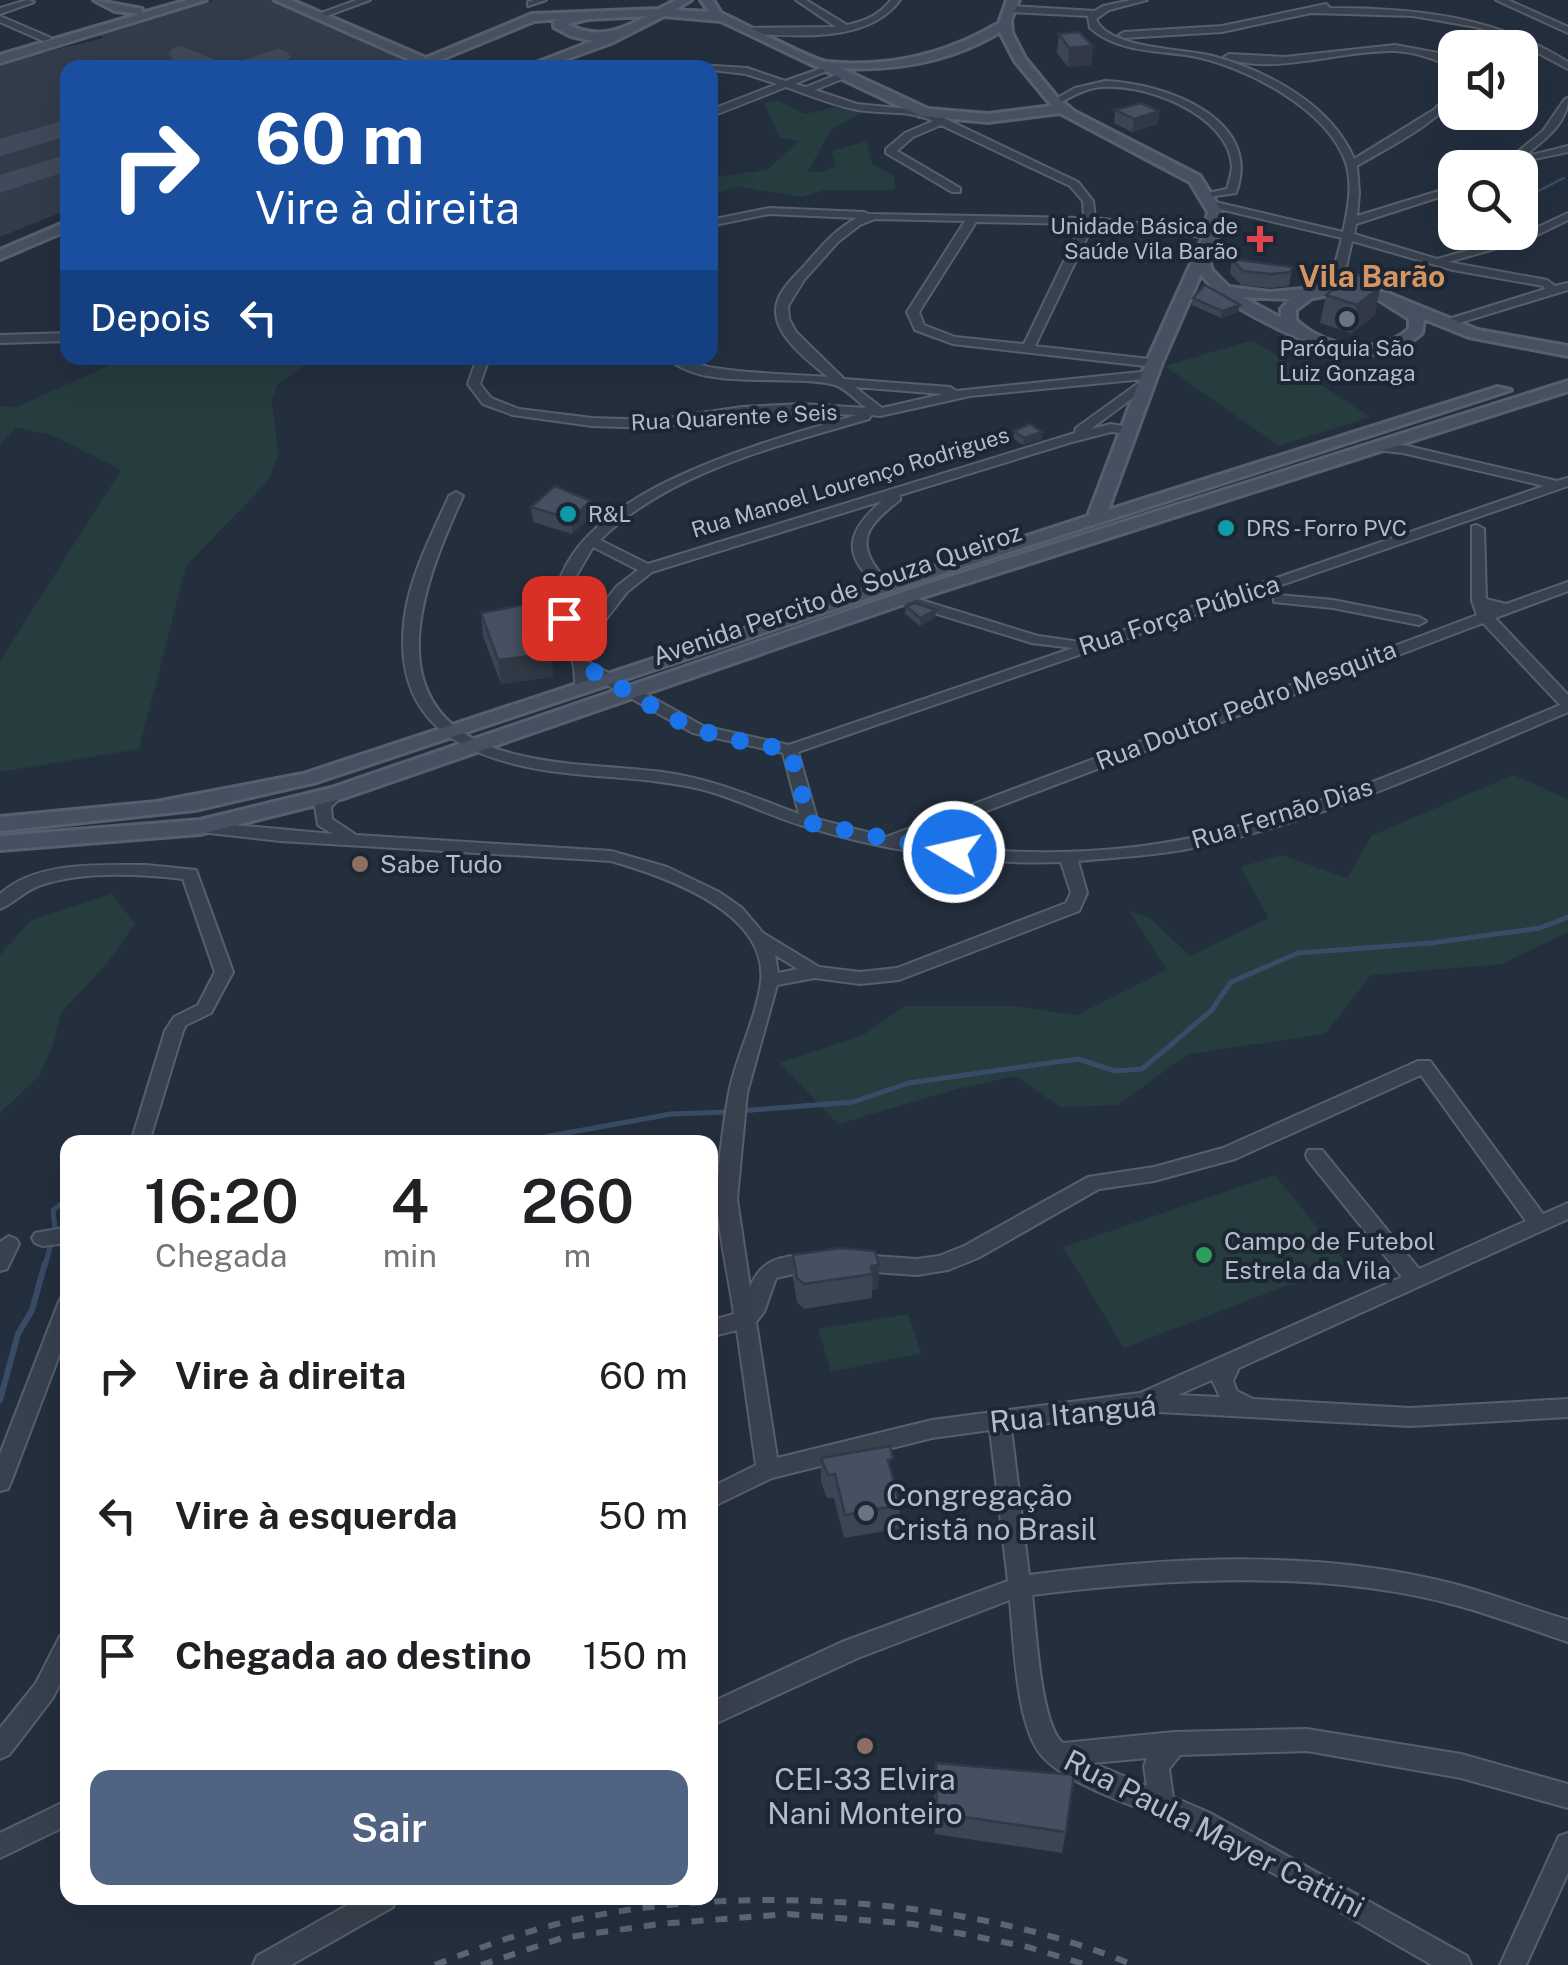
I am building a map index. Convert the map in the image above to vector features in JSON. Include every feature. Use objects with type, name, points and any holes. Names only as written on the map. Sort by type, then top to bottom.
[{"type":"main road","points":[[100,0],[119,9],[138,11]]},
{"type":"main road","points":[[53,40],[178,0]]},
{"type":"main road","points":[[0,56],[200,0]]},
{"type":"main road","points":[[280,0],[409,60]]},
{"type":"main road","points":[[686,0],[626,12],[568,17],[558,24],[590,38],[695,24],[720,24],[748,31]]},
{"type":"main road","points":[[531,1],[574,14],[602,15],[666,6],[709,8],[748,31],[836,68],[924,113],[988,118],[1054,101]]},
{"type":"main road","points":[[1012,4],[1004,25],[1007,40],[1054,101],[1195,179],[1214,212],[1212,234],[1150,373],[1096,518]]},
{"type":"main road","points":[[551,60],[617,37],[666,6]]},
{"type":"main road","points":[[695,24],[709,8]]},
{"type":"main road","points":[[427,60],[532,18],[626,12]]},
{"type":"main road","points":[[836,68],[914,64],[982,39],[1004,25]]},
{"type":"main road","points":[[982,39],[1007,40]]},
{"type":"main road","points":[[0,242],[60,218]]},
{"type":"main road","points":[[0,254],[60,229]]},
{"type":"main road","points":[[1202,258],[1205,272],[1224,289],[1263,315],[1309,338],[1355,349],[1400,344],[1446,323]]},
{"type":"main road","points":[[1224,289],[1270,296],[1356,290],[1483,336],[1562,348]]},
{"type":"main road","points":[[1309,338],[1293,326],[1287,314],[1292,304],[1315,292]]},
{"type":"main road","points":[[1392,300],[1412,313],[1418,324],[1414,335],[1400,344]]},
{"type":"main road","name":"Avenida Percito de Souza Queiroz","points":[[0,843],[200,827],[336,794],[632,692],[1011,546],[1568,369]]},
{"type":"main road","name":"Avenida Percito de Souza Queiroz","points":[[0,824],[218,802],[310,778],[438,730],[606,678],[876,582],[899,591],[924,591],[1568,386]]},
{"type":"main road","points":[[1112,482],[1120,496],[1138,505],[1180,508]]},
{"type":"main road","points":[[924,591],[937,574],[999,554],[1011,546]]},
{"type":"street","points":[[318,16],[366,0]]},
{"type":"street","points":[[800,0],[846,28]]},
{"type":"street","points":[[748,31],[846,28],[882,16],[896,0]]},
{"type":"street","points":[[1012,4],[1094,14],[1143,0]]},
{"type":"street","points":[[1500,0],[1568,30]]},
{"type":"street","points":[[0,10],[30,2]]},
{"type":"street","points":[[1314,11],[1334,4],[1348,5],[1481,25],[1522,40],[1568,66]]},
{"type":"street","points":[[1107,37],[1222,29],[1348,5]]},
{"type":"street","points":[[1094,14],[1093,26],[1107,37],[1199,55],[1260,76],[1332,130],[1352,165],[1350,222],[1337,280],[1315,292]]},
{"type":"street","points":[[0,19],[53,40]]},
{"type":"street","points":[[1199,55],[1288,59],[1378,46],[1438,58]]},
{"type":"street","points":[[1216,60],[1232,58]]},
{"type":"street","points":[[718,67],[729,67],[856,108],[924,113],[1074,184],[1093,209],[1028,348]]},
{"type":"street","points":[[718,111],[836,68]]},
{"type":"street","points":[[804,92],[836,68]]},
{"type":"street","points":[[1054,101],[1070,92],[1108,83],[1146,87],[1185,102],[1213,123],[1232,148],[1237,175],[1229,194],[1209,200]]},
{"type":"street","points":[[1526,150],[1547,132],[1568,101]]},
{"type":"street","points":[[1352,165],[1438,112]]},
{"type":"street","points":[[941,121],[909,135],[890,151],[956,190]]},
{"type":"street","points":[[1538,157],[1568,149]]},
{"type":"street","points":[[1350,222],[1438,194]]},
{"type":"street","points":[[1209,200],[1434,262],[1547,283],[1552,291]]},
{"type":"street","points":[[718,221],[769,210],[1089,221],[1212,234]]},
{"type":"street","points":[[800,212],[822,222],[837,236]]},
{"type":"street","points":[[874,216],[857,220],[837,236],[791,288],[782,304],[781,317],[797,343],[880,412]]},
{"type":"street","points":[[1434,262],[1510,243],[1568,216]]},
{"type":"street","points":[[973,218],[915,308],[914,320],[926,332],[1150,373]]},
{"type":"street","points":[[718,225],[724,219]]},
{"type":"street","points":[[1337,280],[1356,290]]},
{"type":"street","points":[[1446,323],[1568,286]]},
{"type":"street","points":[[0,340],[60,337]]},
{"type":"street","name":"Rua Quarente e Seis","points":[[481,365],[476,390],[496,406],[541,417],[654,424],[742,411],[802,408],[880,412],[970,392],[1150,373]]},
{"type":"street","points":[[687,365],[716,372],[970,392]]},
{"type":"street","name":"Rua Manoel Lourenço Rodrigues","points":[[1067,439],[1150,373]]},
{"type":"street","points":[[582,686],[563,609],[566,580],[592,541],[654,494],[722,460],[880,412]]},
{"type":"street","name":"Rua Manoel Lourenço Rodrigues","points":[[575,650],[622,589],[647,569],[1067,439],[1111,428],[1130,431]]},
{"type":"street","points":[[1381,447],[1563,484]]},
{"type":"street","name":"Rua Força Pública","points":[[790,750],[1459,521],[1479,522],[1563,484]]},
{"type":"street","points":[[876,582],[864,565],[858,535],[879,510],[909,488]]},
{"type":"street","points":[[456,496],[425,565],[410,620],[417,674],[438,730],[515,760],[698,783],[810,823],[889,841],[1025,859],[1075,881]]},
{"type":"street","points":[[863,502],[873,503],[879,510]]},
{"type":"street","points":[[1479,522],[1482,608],[1568,706]]},
{"type":"street","points":[[592,541],[647,569]]},
{"type":"street","name":"Rua Doutor Pedro Mesquita","points":[[889,841],[1439,632],[1482,608],[1509,608],[1568,586]]},
{"type":"street","points":[[1260,588],[1279,598]]},
{"type":"street","points":[[899,591],[1037,640],[1088,645]]},
{"type":"street","points":[[924,591],[957,613]]},
{"type":"street","points":[[1233,597],[1333,604],[1419,621],[1439,632]]},
{"type":"street","points":[[1037,640],[1052,658]]},
{"type":"street","points":[[575,650],[606,678],[698,730],[790,750],[810,823]]},
{"type":"street","name":"Rua Fernão Dias","points":[[1025,859],[1193,843],[1272,822],[1349,797],[1568,706]]},
{"type":"street","points":[[336,794],[323,806],[324,821],[358,840]]},
{"type":"street","points":[[200,827],[611,856],[658,869],[704,891],[761,937],[815,972]]},
{"type":"street","points":[[925,827],[920,838],[928,847]]},
{"type":"street","points":[[770,980],[815,972],[860,978],[899,974],[1065,912],[1078,900],[1068,856]]},
{"type":"street","points":[[0,904],[11,890],[48,879],[136,870],[190,874],[224,972],[204,1009],[180,1021],[174,1030],[142,1135]]},
{"type":"street","points":[[761,937],[770,964],[770,980],[737,1099],[718,1200],[744,1320],[768,1470]]},
{"type":"street","points":[[718,1327],[744,1320],[754,1312],[759,1281],[767,1272],[836,1261],[917,1267],[941,1264],[971,1252],[1095,1182],[1154,1174],[1228,1154],[1424,1066],[1539,1224]]},
{"type":"street","points":[[1314,1155],[1415,1279]]},
{"type":"street","points":[[1141,1402],[1568,1210]]},
{"type":"street","points":[[42,1238],[60,1236]]},
{"type":"street","points":[[0,1482],[60,1325]]},
{"type":"street","points":[[1232,1360],[1222,1381],[1230,1397],[1247,1406]]},
{"type":"street","name":"Rua Itanguá","points":[[718,1494],[768,1470],[932,1429],[1141,1402],[1410,1417],[1568,1408]]},
{"type":"street","name":"Rua Paula Mayer Cattini","points":[[1000,1422],[1035,1716],[1040,1734],[1057,1755],[1094,1776],[1162,1803],[1458,1965]]},
{"type":"street","points":[[718,1711],[850,1650],[1022,1586],[1110,1576],[1260,1569],[1367,1579],[1456,1595],[1568,1631]]},
{"type":"street","points":[[0,1747],[44,1691],[60,1660]]},
{"type":"street","points":[[1057,1755],[1174,1744],[1307,1740],[1461,1766],[1568,1796]]},
{"type":"street","points":[[1129,1789],[1174,1744]]},
{"type":"street","points":[[1094,1776],[1109,1748]]},
{"type":"street","points":[[1156,1766],[1162,1803]]},
{"type":"street","points":[[0,1846],[60,1816]]},
{"type":"street","points":[[1512,1965],[1568,1845]]},
{"type":"street","points":[[266,1965],[372,1905]]},
{"type":"shaded area","points":[[215,0],[272,0],[407,60],[60,60],[60,213],[0,237],[0,63],[104,38],[99,35]]},
{"type":"green space","points":[[777,100],[805,114],[835,107],[861,113],[831,130],[808,171],[821,172],[836,166],[832,151],[866,141],[872,164],[894,176],[895,190],[824,190],[802,197],[738,187],[718,193],[718,175],[767,170],[799,141],[780,138],[764,103]]},
{"type":"green space","points":[[1253,340],[1370,417],[1279,446],[1165,366]]},
{"type":"green space","points":[[110,365],[305,365],[278,384],[272,400],[278,456],[267,482],[186,566],[139,749],[0,772],[0,661],[121,470],[54,436],[16,427],[0,445],[0,406],[17,407]]},
{"type":"green space","points":[[1513,775],[1568,799],[1568,932],[1502,964],[1371,975],[1325,1034],[1188,1054],[1118,1105],[1060,1107],[1016,1076],[838,1124],[780,1063],[864,1035],[904,1006],[1013,1006],[1077,1015],[1167,970],[1129,911],[1150,918],[1190,956],[1269,918],[1240,867],[1281,855],[1347,878],[1371,836]]},
{"type":"green space","points":[[112,894],[135,924],[108,962],[61,1013],[39,1076],[0,1113],[0,955],[31,920]]},
{"type":"green space","name":"Campo de Futebol Estrela da Vila","points":[[1275,1175],[1346,1263],[1124,1348],[1063,1247]]},
{"type":"green space","points":[[908,1314],[921,1353],[831,1372],[818,1329]]},
{"type":"building","points":[[1079,32],[1093,46],[1069,48],[1059,34]]},
{"type":"building","points":[[1141,103],[1159,111],[1134,119],[1115,110]]},
{"type":"building","points":[[1232,259],[1292,267],[1291,272],[1272,274],[1243,271]]},
{"type":"building","points":[[1352,273],[1372,279],[1369,282],[1380,287],[1357,305],[1326,295]]},
{"type":"building","points":[[1205,285],[1240,305],[1222,311],[1193,298]]},
{"type":"building","points":[[1030,424],[1042,432],[1024,438],[1014,431]]},
{"type":"building","points":[[555,486],[591,501],[571,519],[531,507]]},
{"type":"building","points":[[533,603],[551,653],[498,660],[481,613]]},
{"type":"building","points":[[915,603],[936,610],[920,618],[906,606]]},
{"type":"building","points":[[840,1248],[875,1251],[879,1265],[871,1266],[873,1274],[804,1284],[797,1278],[793,1255]]},
{"type":"building","points":[[890,1446],[893,1459],[888,1460],[900,1505],[845,1515],[835,1474],[828,1475],[821,1458]]},
{"type":"building","points":[[936,1763],[1074,1775],[1066,1832],[937,1813]]},
{"type":"waterway","points":[[1538,191],[1564,178]]},
{"type":"waterway","points":[[740,1111],[853,1102],[909,1083],[1078,1059],[1115,1071],[1142,1069],[1211,1011],[1231,982],[1298,953],[1431,943],[1540,928],[1568,917]]},
{"type":"waterway","points":[[556,1135],[671,1114],[729,1112]]},
{"type":"waterway","points":[[45,1266],[55,1229],[53,1210],[60,1205]]},
{"type":"waterway","points":[[0,1400],[18,1334],[32,1310],[45,1263]]},
{"type":"taxiway","points":[[181,54],[194,60]]},
{"type":"taxiway","points":[[269,60],[278,57]]},
{"type":"taxiway","points":[[0,148],[60,129]]},
{"type":"taxiway","points":[[0,184],[60,165]]},
{"type":"railway","points":[[718,1902],[852,1903],[928,1911],[1070,1942],[1133,1965]]},
{"type":"railway","points":[[435,1965],[565,1922],[675,1905]]},
{"type":"railway","points":[[481,1965],[562,1938],[659,1924],[788,1914],[913,1924],[1028,1947],[1087,1965]]},
{"type":"place","name":"Unidade Básica de Saúde Vila Barão","points":[[1260,239]]},
{"type":"place","name":"Paróquia São Luiz Gonzaga","points":[[1347,319]]},
{"type":"place","name":"R&L","points":[[568,514]]},
{"type":"place","name":"DRS - Forro PVC","points":[[1226,528]]},
{"type":"place","name":"Sabe Tudo","points":[[360,864]]},
{"type":"place","name":"Campo de Futebol Estrela da Vila","points":[[1204,1255]]},
{"type":"place","name":"Congregação Cristã no Brasil","points":[[866,1513]]},
{"type":"place","name":"CEI-33 Elvira Nani Monteiro","points":[[865,1746]]},
{"type":"district","name":"Vila Barão","points":[[1372,277]]},
{"type":"route","points":[[564,618],[581,664],[672,718],[719,737],[790,750],[810,823],[954,852]]}]
